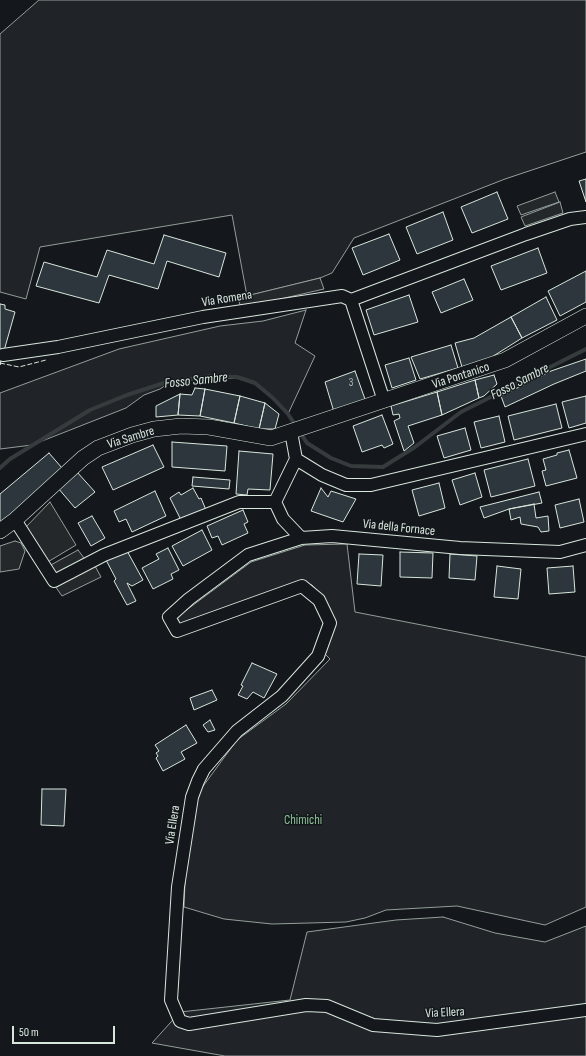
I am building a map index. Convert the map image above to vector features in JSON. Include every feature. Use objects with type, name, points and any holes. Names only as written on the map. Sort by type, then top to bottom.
[{"type":"street","points":[[384,401],[351,300],[526,234],[570,219],[586,217]]},
{"type":"street","name":"Via Romena","points":[[3,355],[58,347],[203,317],[342,296],[351,300]]},
{"type":"street","name":"Via Pontanico","points":[[328,419],[505,360],[586,316]]},
{"type":"street","name":"Via Sambre","points":[[0,531],[15,520],[83,458],[98,448],[132,436],[154,429],[181,426],[209,427],[271,438],[328,419]]},
{"type":"street","points":[[275,502],[296,459],[293,431]]},
{"type":"street","points":[[296,459],[322,475],[346,485],[371,485],[586,434]]},
{"type":"street","points":[[15,520],[54,581],[98,558],[239,502],[275,502]]},
{"type":"street","points":[[275,502],[283,519],[301,538]]},
{"type":"street","name":"Via della Fornace","points":[[301,538],[332,536],[460,548],[560,552],[586,545]]},
{"type":"street","name":"Via Ellera","points":[[301,538],[248,555],[189,599],[169,617],[177,631],[302,586],[319,600],[330,623],[318,656],[281,698],[237,731],[204,769],[198,780],[192,797],[178,887],[171,1000],[178,1019],[188,1024],[306,1005],[327,1006],[374,1025],[437,1030],[586,1010]]},
{"type":"green space","points":[[39,0],[586,0],[586,152],[505,179],[354,238],[332,273],[320,278],[247,296],[232,215],[40,247],[26,299],[0,292],[0,34]]},
{"type":"green space","points":[[306,310],[295,343],[315,356],[288,414],[258,385],[240,378],[172,381],[160,389],[144,395],[126,408],[32,445],[0,449],[0,393],[119,349],[220,326],[263,321]]},
{"type":"green space","name":"Chimichi","points":[[347,544],[355,612],[586,657],[586,907],[545,925],[457,906],[386,910],[365,918],[346,922],[272,924],[224,919],[184,907],[186,857],[192,810],[201,789],[237,740],[286,704],[330,659],[324,653],[334,619],[325,599],[312,585],[297,582],[180,624],[177,617],[251,562],[305,545]]},
{"type":"green space","points":[[443,917],[495,933],[545,942],[586,926],[586,1056],[225,1056],[152,1043],[180,1012],[290,1000],[307,932],[396,920]]},
{"type":"shaded area","points":[[555,192],[559,202],[521,215],[517,206]]},
{"type":"shaded area","points":[[560,202],[563,213],[525,226],[521,217]]},
{"type":"shaded area","points":[[320,278],[324,289],[241,308],[238,298]]},
{"type":"shaded area","points":[[50,502],[76,545],[46,563],[25,528]]},
{"type":"shaded area","points":[[15,541],[21,543],[25,551],[19,569],[0,572],[0,546]]},
{"type":"shaded area","points":[[78,550],[84,558],[55,576],[49,566]]},
{"type":"shaded area","points":[[95,566],[101,577],[62,596],[55,586]]},
{"type":"building","points":[[586,179],[586,202],[579,181]]},
{"type":"building","points":[[497,192],[508,219],[472,233],[461,207]]},
{"type":"building","points":[[443,212],[453,240],[417,254],[406,227]]},
{"type":"building","points":[[389,234],[400,260],[363,275],[352,248]]},
{"type":"building","points":[[164,235],[226,253],[219,277],[167,261],[158,289],[109,275],[99,303],[36,286],[44,262],[97,277],[107,250],[154,264]]},
{"type":"building","points":[[538,248],[547,273],[501,290],[491,266]]},
{"type":"building","points":[[586,271],[586,302],[560,316],[548,291]]},
{"type":"building","points":[[464,279],[473,300],[441,313],[432,292]]},
{"type":"building","points":[[409,295],[418,322],[374,335],[366,310]]},
{"type":"building","points":[[546,297],[557,320],[522,338],[511,317]]},
{"type":"building","points":[[0,304],[5,305],[5,309],[15,312],[0,365]]},
{"type":"building","points":[[511,317],[522,338],[487,360],[462,367],[455,343],[474,338]]},
{"type":"building","points":[[451,345],[458,368],[420,379],[411,357]]},
{"type":"building","points":[[409,358],[416,380],[392,388],[385,365]]},
{"type":"building","points":[[586,359],[586,371],[505,407],[501,396],[551,371]]},
{"type":"building","points":[[355,371],[366,402],[334,412],[325,382]]},
{"type":"building","points":[[494,375],[497,384],[484,396],[479,398],[475,380]]},
{"type":"building","points":[[475,380],[479,398],[442,415],[437,392]]},
{"type":"building","points":[[195,388],[205,389],[200,416],[178,415],[180,394],[192,395]]},
{"type":"building","points":[[205,389],[240,396],[234,423],[200,416]]},
{"type":"building","points":[[437,392],[442,415],[408,426],[414,443],[404,451],[394,421],[400,418],[399,414],[393,415],[391,406]]},
{"type":"building","points":[[180,394],[178,415],[156,417],[156,406]]},
{"type":"building","points":[[240,396],[265,403],[259,429],[234,423]]},
{"type":"building","points":[[586,396],[586,423],[569,428],[562,402]]},
{"type":"building","points":[[265,403],[279,414],[275,429],[259,429]]},
{"type":"building","points":[[556,404],[562,428],[514,440],[508,416]]},
{"type":"building","points":[[382,415],[393,444],[384,448],[382,445],[362,452],[353,426]]},
{"type":"building","points":[[499,416],[505,442],[481,448],[474,422]]},
{"type":"building","points":[[465,428],[471,450],[444,458],[437,436]]},
{"type":"building","points":[[172,442],[227,446],[225,471],[172,467]]},
{"type":"building","points":[[153,445],[164,467],[113,490],[102,467]]},
{"type":"building","points":[[569,450],[577,478],[546,486],[542,471],[546,470],[543,459]]},
{"type":"building","points":[[239,451],[273,454],[270,490],[248,489],[247,495],[236,494]]},
{"type":"building","points":[[49,453],[62,468],[0,524],[0,494]]},
{"type":"building","points":[[528,459],[535,486],[491,497],[484,470]]},
{"type":"building","points":[[77,472],[95,492],[75,508],[58,488]]},
{"type":"building","points":[[475,473],[482,497],[460,505],[452,480]]},
{"type":"building","points":[[193,477],[230,480],[229,489],[192,486]]},
{"type":"building","points":[[439,483],[445,508],[419,516],[412,490]]},
{"type":"building","points":[[193,488],[199,499],[201,498],[206,510],[182,522],[170,498],[179,492],[181,495]]},
{"type":"building","points":[[321,488],[328,497],[331,491],[356,499],[343,522],[311,511]]},
{"type":"building","points":[[155,491],[166,516],[132,532],[126,519],[119,522],[114,511]]},
{"type":"building","points":[[539,492],[542,503],[509,509],[484,518],[480,507]]},
{"type":"building","points":[[579,499],[584,522],[560,528],[555,505]]},
{"type":"building","points":[[534,504],[536,518],[548,516],[549,531],[541,532],[538,527],[521,524],[520,517],[511,520],[509,509]]},
{"type":"building","points":[[243,510],[248,522],[244,524],[248,533],[222,545],[218,536],[212,538],[207,526]]},
{"type":"building","points":[[92,516],[105,538],[91,546],[78,523]]},
{"type":"building","points":[[202,530],[212,550],[183,566],[172,546]]},
{"type":"building","points":[[168,548],[179,570],[171,574],[173,579],[153,589],[142,568],[159,559],[156,554]]},
{"type":"building","points":[[126,549],[143,580],[132,586],[127,583],[136,601],[127,605],[114,581],[116,579],[106,560]]},
{"type":"building","points":[[400,552],[433,553],[432,578],[400,577]]},
{"type":"building","points":[[359,554],[383,555],[381,586],[357,584]]},
{"type":"building","points":[[450,554],[477,556],[475,580],[449,578]]},
{"type":"building","points":[[497,566],[521,569],[518,599],[494,597]]},
{"type":"building","points":[[573,566],[575,592],[549,594],[547,568]]},
{"type":"building","points":[[252,663],[277,674],[264,698],[253,692],[247,699],[238,695],[243,686],[241,685]]},
{"type":"building","points":[[212,690],[217,700],[194,710],[190,698]]},
{"type":"building","points":[[210,720],[215,730],[208,732],[203,725]]},
{"type":"building","points":[[186,725],[197,743],[181,752],[185,759],[163,771],[156,758],[158,756],[156,753],[159,751],[155,745]]},
{"type":"building","points":[[42,789],[66,789],[64,826],[41,825]]},
{"type":"waterway","name":"Fosso Sambre","points":[[0,468],[10,459],[90,410],[127,395],[167,382],[212,376],[237,377],[255,383],[273,398],[288,414],[307,443],[331,458],[351,466],[383,467],[415,447],[461,412],[586,349]]},
{"type":"fence","points":[[0,363],[19,367],[46,360]]}]
